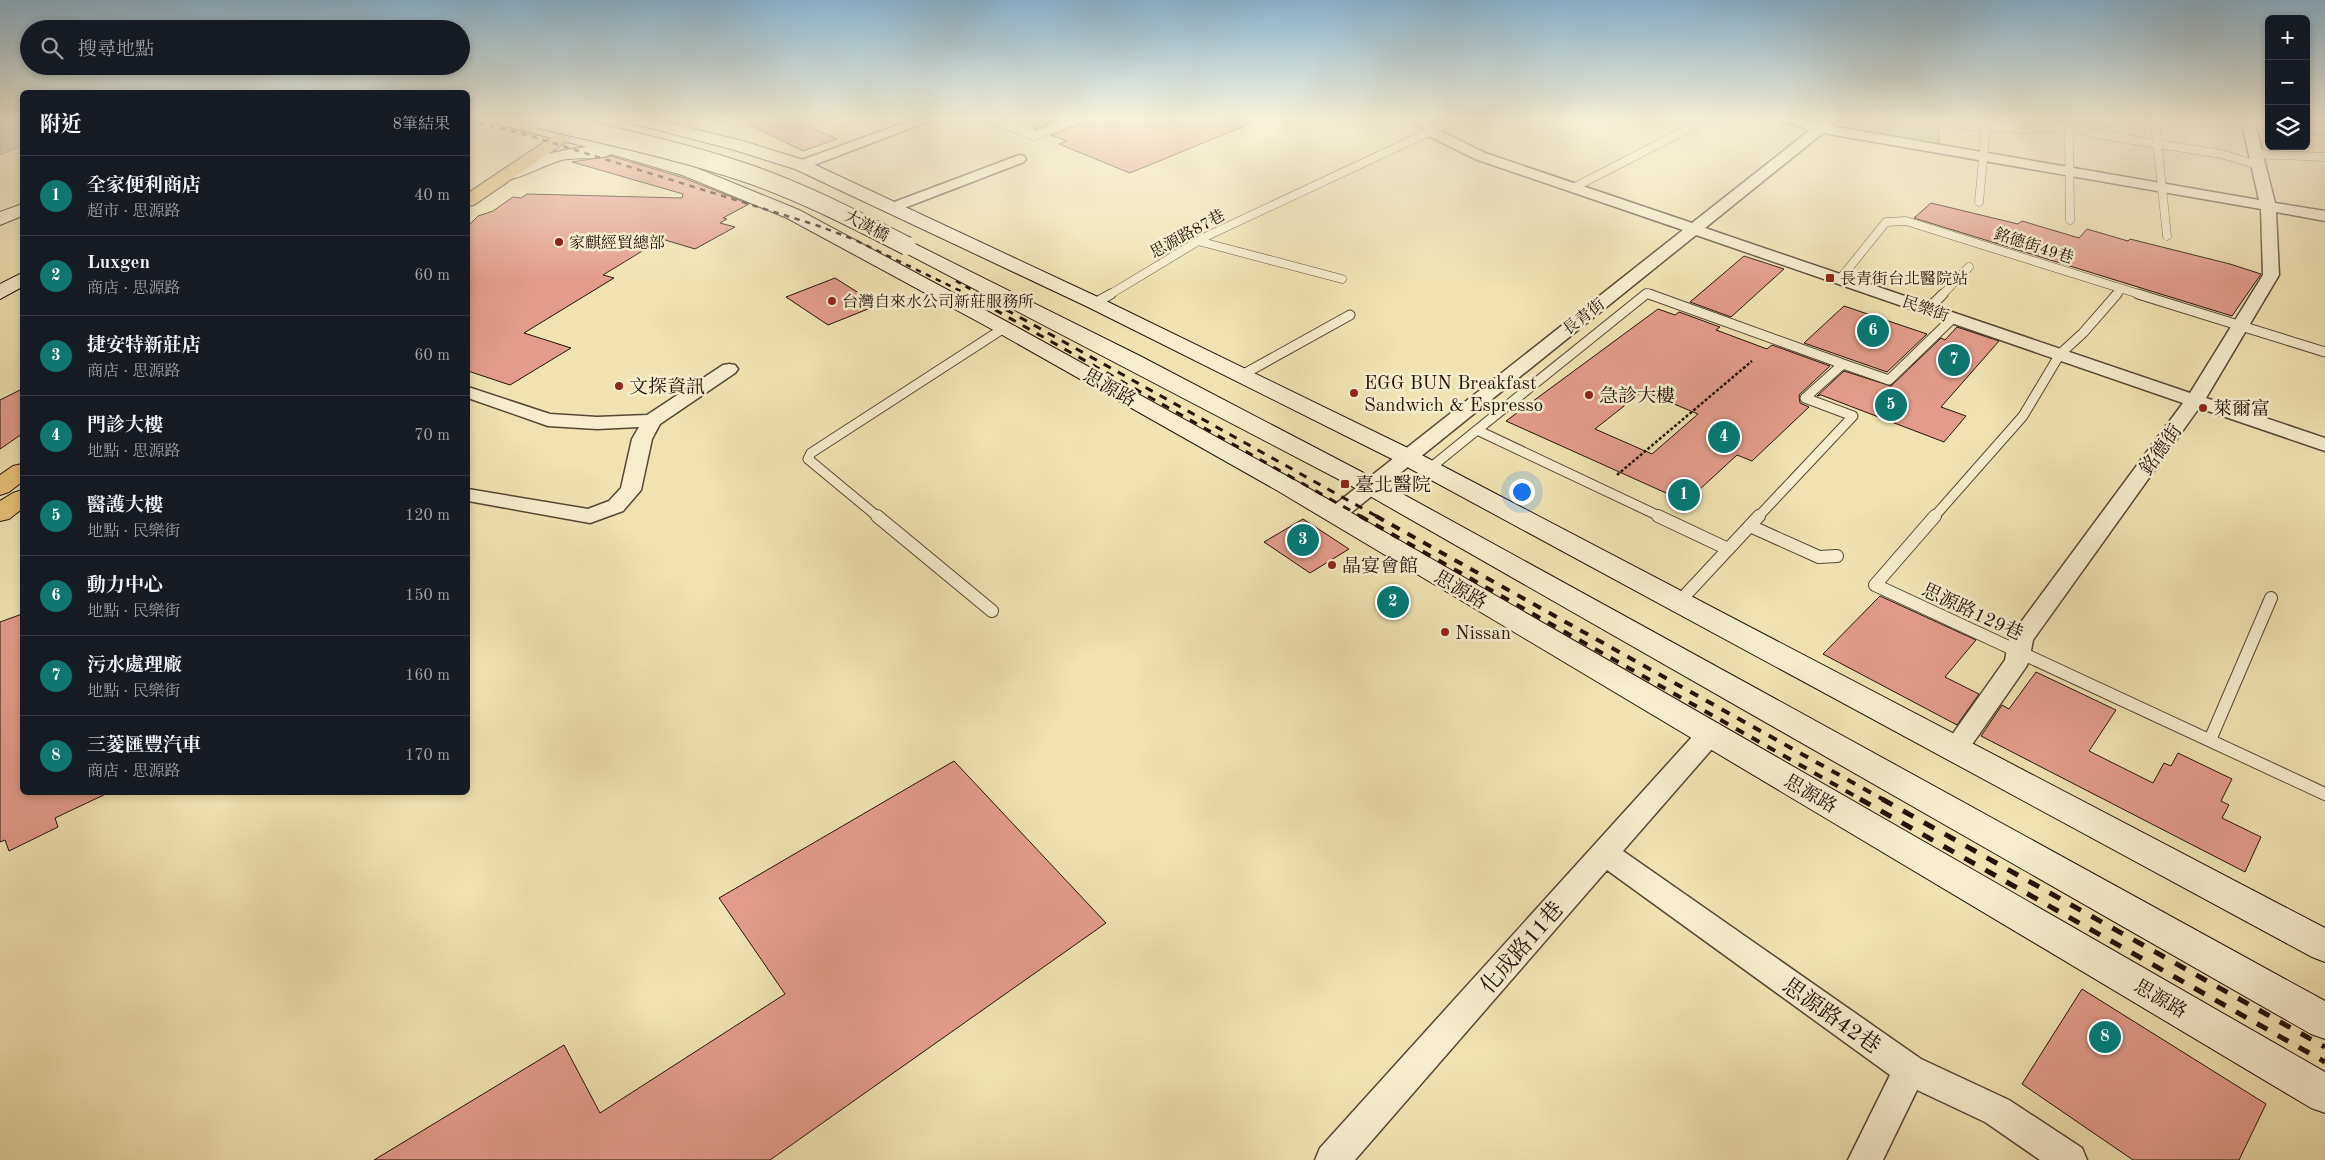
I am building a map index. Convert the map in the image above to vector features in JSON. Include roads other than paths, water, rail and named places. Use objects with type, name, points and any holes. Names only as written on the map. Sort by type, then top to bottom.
[{"type":"main road","points":[[470,200],[511,173]]},
{"type":"main road","points":[[688,173],[696,175],[698,173]]},
{"type":"main road","name":"思源路","points":[[690,173],[733,188],[793,214],[1004,328],[1335,515],[2325,1094]]},
{"type":"main road","name":"大漢橋","points":[[748,173],[914,243]]},
{"type":"main road","name":"大漢橋","points":[[777,173],[820,190],[914,243]]},
{"type":"main road","points":[[819,173],[1095,303],[1417,463],[2325,946]]},
{"type":"main road","points":[[0,219],[20,209]]},
{"type":"main road","name":"思源路","points":[[914,243],[1090,326],[2325,1003]]},
{"type":"main road","name":"思源路","points":[[914,243],[1132,360],[1375,481],[2325,1021]]},
{"type":"main road","points":[[998,256],[1090,326]]},
{"type":"main road","points":[[1004,328],[1132,360]]},
{"type":"main road","points":[[0,487],[20,472]]},
{"type":"main road","points":[[0,513],[20,499]]},
{"type":"street","points":[[894,207],[982,173]]},
{"type":"street","name":"民樂街","points":[[1530,173],[2324,443]]},
{"type":"street","name":"長青街","points":[[1335,515],[1375,481],[1417,463],[1694,229],[1765,173]]},
{"type":"street","points":[[2077,173],[2325,216]]},
{"type":"street","name":"銘德街","points":[[1955,749],[2017,660],[2021,639],[2196,400],[2271,275],[2268,206],[2260,173]]},
{"type":"street","points":[[470,495],[590,516],[616,506],[630,490],[642,439],[652,421],[729,369]]},
{"type":"street","points":[[470,393],[548,420],[597,423],[652,421]]},
{"type":"street","name":"化成路11巷","points":[[1332,1160],[1710,734]]},
{"type":"street","name":"思源路42巷","points":[[1604,853],[1910,1070],[1997,1111],[2070,1160]]},
{"type":"street","points":[[1865,1160],[1910,1070]]},
{"type":"lane","name":"思源路87巷","points":[[1095,303],[1198,241],[1344,173]]},
{"type":"lane","points":[[1573,188],[1602,173]]},
{"type":"lane","points":[[1979,202],[1981,173]]},
{"type":"lane","points":[[2070,173],[2070,220]]},
{"type":"lane","points":[[2161,173],[2167,236]]},
{"type":"lane","name":"銘德街49巷","points":[[1840,279],[1886,222],[1906,221],[2325,352]]},
{"type":"lane","points":[[1198,241],[1342,279]]},
{"type":"lane","points":[[1928,309],[1969,267]]},
{"type":"lane","points":[[2060,354],[2083,333],[2122,289]]},
{"type":"lane","points":[[1417,463],[1477,430],[1648,293],[1889,380],[1953,318]]},
{"type":"lane","points":[[1242,375],[1350,315]]},
{"type":"lane","points":[[992,611],[808,459],[811,453],[839,433],[1004,328]]},
{"type":"lane","name":"思源路129巷","points":[[2060,354],[2023,416],[1875,585],[2325,794]]},
{"type":"lane","points":[[1679,602],[1853,416],[1806,398],[1843,364]]},
{"type":"lane","points":[[1477,430],[1728,549]]},
{"type":"lane","points":[[1750,526],[1819,556],[1830,558],[1837,556]]},
{"type":"lane","points":[[2210,740],[2271,598]]},
{"type":"railway","points":[[650,173],[816,225],[853,239],[967,294]]},
{"type":"railway","points":[[956,281],[981,295]]},
{"type":"railway","points":[[967,294],[1362,517]]},
{"type":"railway","points":[[978,294],[1378,517]]},
{"type":"railway","points":[[1360,516],[1862,800]]},
{"type":"railway","points":[[1376,516],[1884,800]]},
{"type":"railway","points":[[1860,799],[2325,1062]]},
{"type":"railway","points":[[1882,799],[2325,1047]]},
{"type":"place","name":"家麒經貿總部","points":[[559,242]]},
{"type":"place","name":"長青街台北醫院站","points":[[1830,278]]},
{"type":"place","name":"台灣自來水公司新莊服務所","points":[[832,301]]},
{"type":"place","name":"動力中心","points":[[1873,331]]},
{"type":"place","name":"污水處理廠","points":[[1954,360]]},
{"type":"place","name":"文探資訊","points":[[619,386]]},
{"type":"place","name":"EGG BUN Breakfast Sandwich & Espresso","points":[[1354,393]]},
{"type":"place","name":"急診大樓","points":[[1589,395]]},
{"type":"place","name":"醫護大樓","points":[[1891,405]]},
{"type":"place","name":"萊爾富","points":[[2203,408]]},
{"type":"place","name":"門診大樓","points":[[1724,437]]},
{"type":"place","name":"臺北醫院","points":[[1345,484]]},
{"type":"place","name":"全家便利商店","points":[[1684,495]]},
{"type":"place","name":"捷安特新莊店","points":[[1303,540]]},
{"type":"place","name":"晶宴會館","points":[[1332,565]]},
{"type":"place","name":"Luxgen","points":[[1393,602]]},
{"type":"place","name":"Nissan","points":[[1445,632]]},
{"type":"place","name":"三菱匯豐汽車","points":[[2105,1037]]}]
